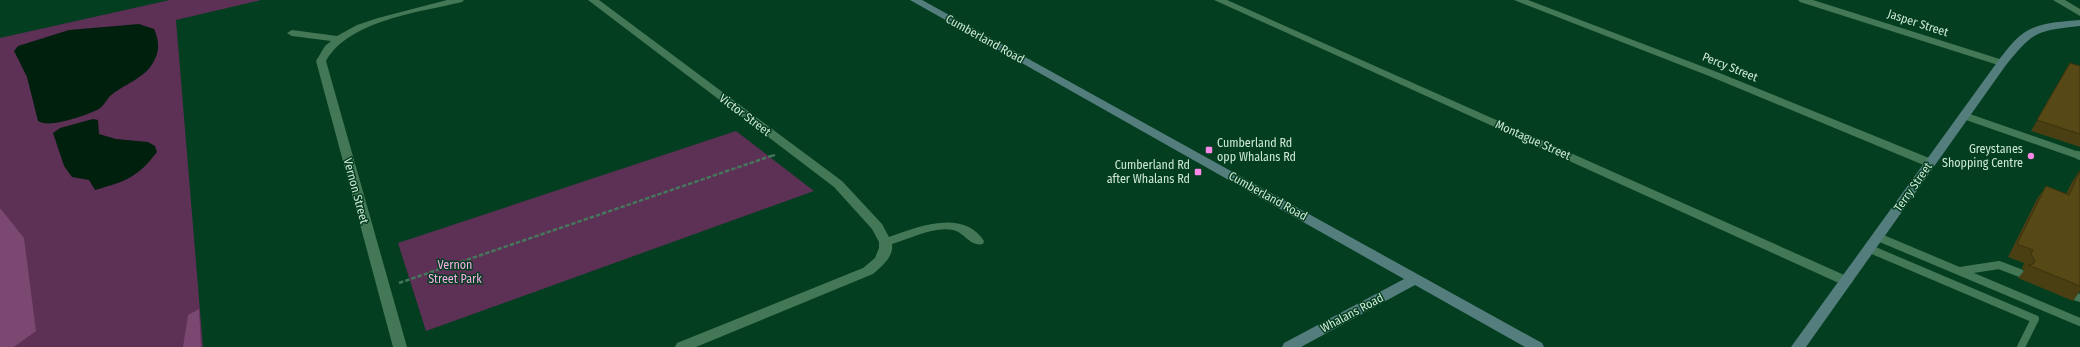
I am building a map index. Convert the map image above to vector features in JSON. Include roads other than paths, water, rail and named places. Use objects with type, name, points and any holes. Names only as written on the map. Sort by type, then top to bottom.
[{"type":"street","name":"Vernon Street","points":[[400,347],[322,61],[326,50],[338,39],[357,29],[376,21],[459,0]]},
{"type":"street","name":"Victor Street","points":[[593,0],[838,184],[877,227],[885,242]]},
{"type":"street","name":"Cumberland Road","points":[[915,0],[1144,126],[1537,347]]},
{"type":"street","name":"Montague Street","points":[[1219,0],[1846,281]]},
{"type":"street","name":"Percy Street","points":[[1519,0],[1713,74],[1930,163]]},
{"type":"street","name":"Jasper Street","points":[[1803,0],[2002,63]]},
{"type":"street","points":[[2058,0],[2080,13]]},
{"type":"street","name":"Terry Street","points":[[1798,347],[1870,249],[2002,63],[2023,38],[2033,31],[2052,26],[2080,22]]},
{"type":"street","points":[[292,33],[338,39]]},
{"type":"street","points":[[682,347],[868,271],[881,260],[884,254],[885,242],[932,229],[949,226],[958,227],[978,241]]},
{"type":"street","name":"Whalans Road","points":[[1289,347],[1415,279]]},
{"type":"lane","points":[[1965,116],[2080,156]]},
{"type":"lane","points":[[1878,237],[2080,322]]},
{"type":"lane","points":[[1870,249],[2035,319],[2021,347]]},
{"type":"lane","points":[[1959,271],[1999,265],[2020,273]]},
{"type":"place","name":"Cumberland Rd opp Whalans Rd","points":[[1209,150]]},
{"type":"place","name":"Greystanes Shopping Centre","points":[[2031,156]]},
{"type":"place","name":"Cumberland Rd after Whalans Rd","points":[[1198,172]]},
{"type":"park label","name":"Vernon Street Park","points":[[455,272]]}]
